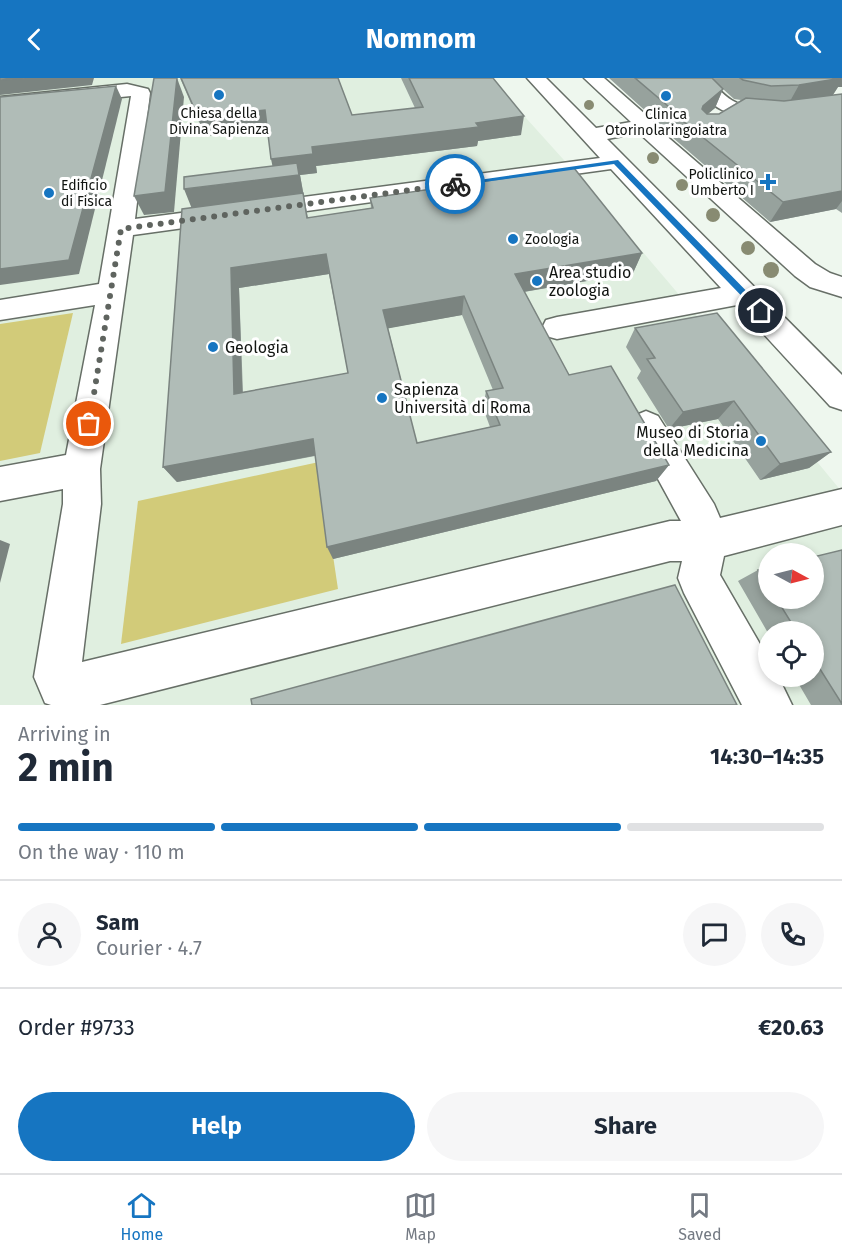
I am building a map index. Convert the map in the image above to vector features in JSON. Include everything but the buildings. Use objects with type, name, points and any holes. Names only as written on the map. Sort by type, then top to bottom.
[{"type":"street","points":[[536,78],[842,396]]},
{"type":"street","points":[[593,78],[646,126],[644,127],[805,270],[820,280],[842,287]]},
{"type":"street","points":[[698,78],[718,99],[733,108],[775,111],[842,103]]},
{"type":"street","points":[[0,103],[127,90],[141,93],[112,292],[82,469],[82,504],[57,677],[62,686],[70,689],[670,540],[706,541],[842,507]]},
{"type":"street","points":[[714,120],[733,108]]},
{"type":"street","points":[[591,135],[644,127]]},
{"type":"street","points":[[121,229],[616,162]]},
{"type":"street","points":[[0,310],[112,292]]},
{"type":"street","points":[[557,328],[744,294]]},
{"type":"street","points":[[630,399],[699,517],[706,541],[699,578],[768,705]]},
{"type":"street","points":[[0,484],[82,469]]},
{"type":"shaded area","name":"Sapienza Università di Roma","points":[[0,78],[490,78],[572,169],[687,304],[842,492],[842,705],[0,705]]},
{"type":"shaded area","points":[[73,313],[40,453],[0,461],[0,324]]},
{"type":"shaded area","points":[[319,462],[338,589],[121,644],[138,501]]},
{"type":"way so far","points":[[89,424],[121,229],[455,184]]},
{"type":"place","name":"Chiesa della Divina Sapienza","points":[[219,95]]},
{"type":"place","name":"Clinica Otorinolaringoiatra","points":[[666,96]]},
{"type":"place","name":"Policlinico Umberto I","points":[[768,182]]},
{"type":"place","name":"Edificio di Fisica","points":[[49,193]]},
{"type":"place","name":"Zoologia","points":[[513,239]]},
{"type":"place","name":"Area studio zoologia","points":[[537,281]]},
{"type":"place","name":"Geologia","points":[[213,347]]},
{"type":"place","name":"Sapienza Università di Roma","points":[[382,398]]},
{"type":"place","name":"Museo di Storia della Medicina","points":[[761,441]]},
{"type":"route","points":[[455,184],[616,162],[761,311]]}]
